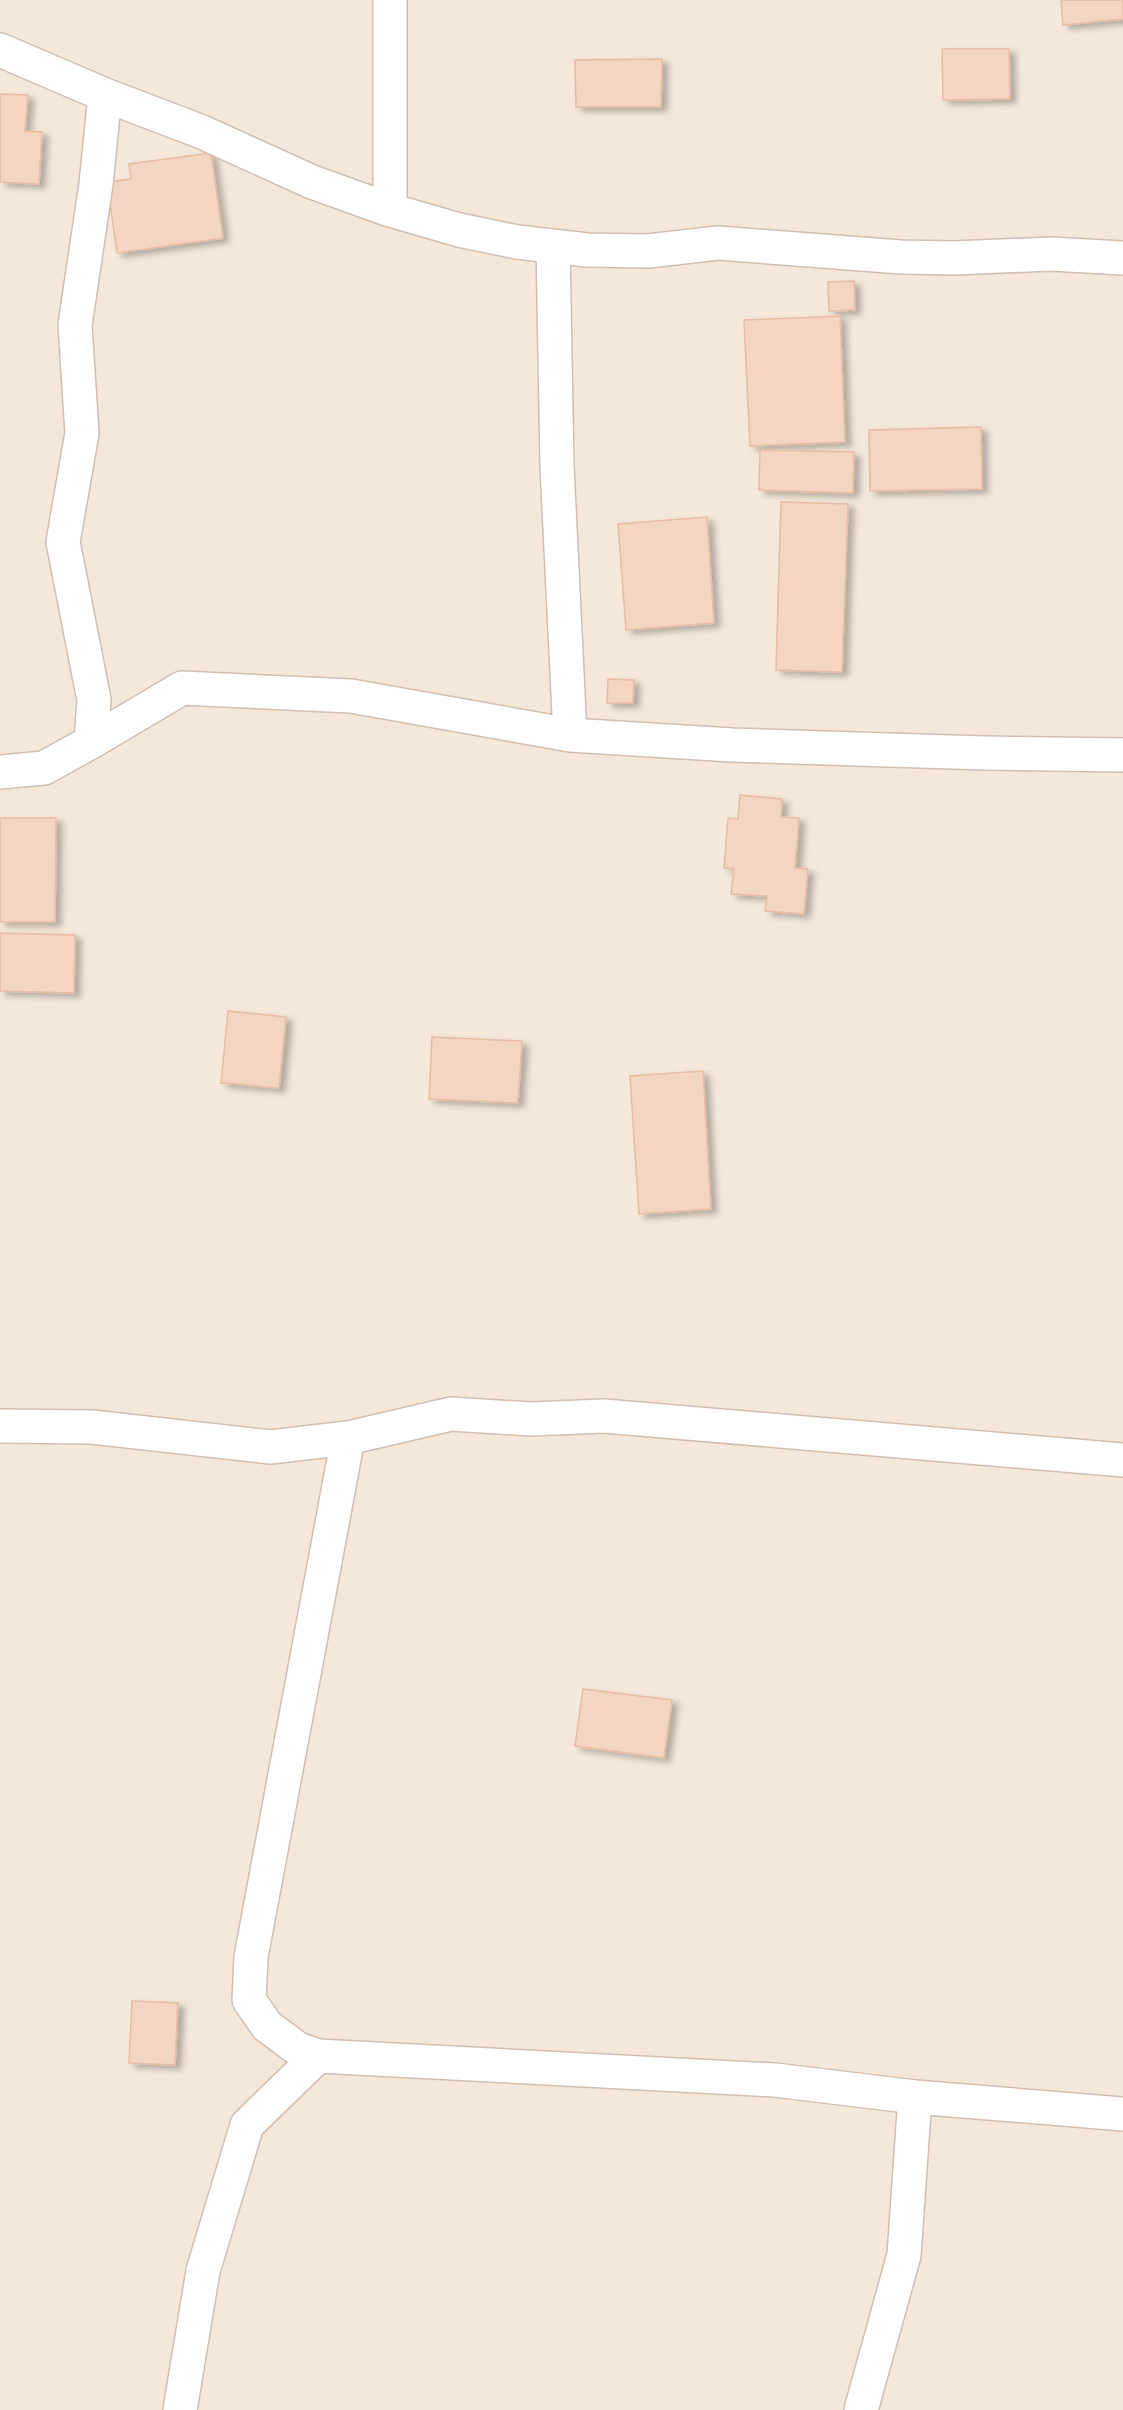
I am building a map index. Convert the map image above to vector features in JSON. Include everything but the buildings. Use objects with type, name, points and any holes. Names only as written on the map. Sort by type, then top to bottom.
[{"type":"street","points":[[390,0],[390,210]]},
{"type":"street","points":[[0,50],[105,95],[202,132],[312,182],[390,210],[459,230],[517,242],[587,250],[648,251],[718,243],[901,257],[954,258],[1051,254],[1123,258]]},
{"type":"street","points":[[91,742],[94,700],[63,542],[82,433],[75,325],[96,184],[105,95]]},
{"type":"street","points":[[552,246],[557,466],[570,735]]},
{"type":"street","points":[[0,772],[44,768],[182,688],[351,696],[570,735],[732,745],[1123,755]]},
{"type":"street","points":[[0,1426],[92,1427],[270,1447],[348,1438],[451,1414],[531,1419],[604,1416],[1123,1460]]},
{"type":"street","points":[[348,1438],[251,1957],[249,2000],[267,2026],[298,2049],[318,2056],[776,2080],[915,2097],[1123,2114]]},
{"type":"street","points":[[180,2410],[203,2271],[247,2125],[318,2056]]},
{"type":"street","points":[[861,2410],[904,2255],[915,2097]]},
{"type":"shaded area","points":[[0,0],[1123,0],[1123,2410],[0,2410]]}]
